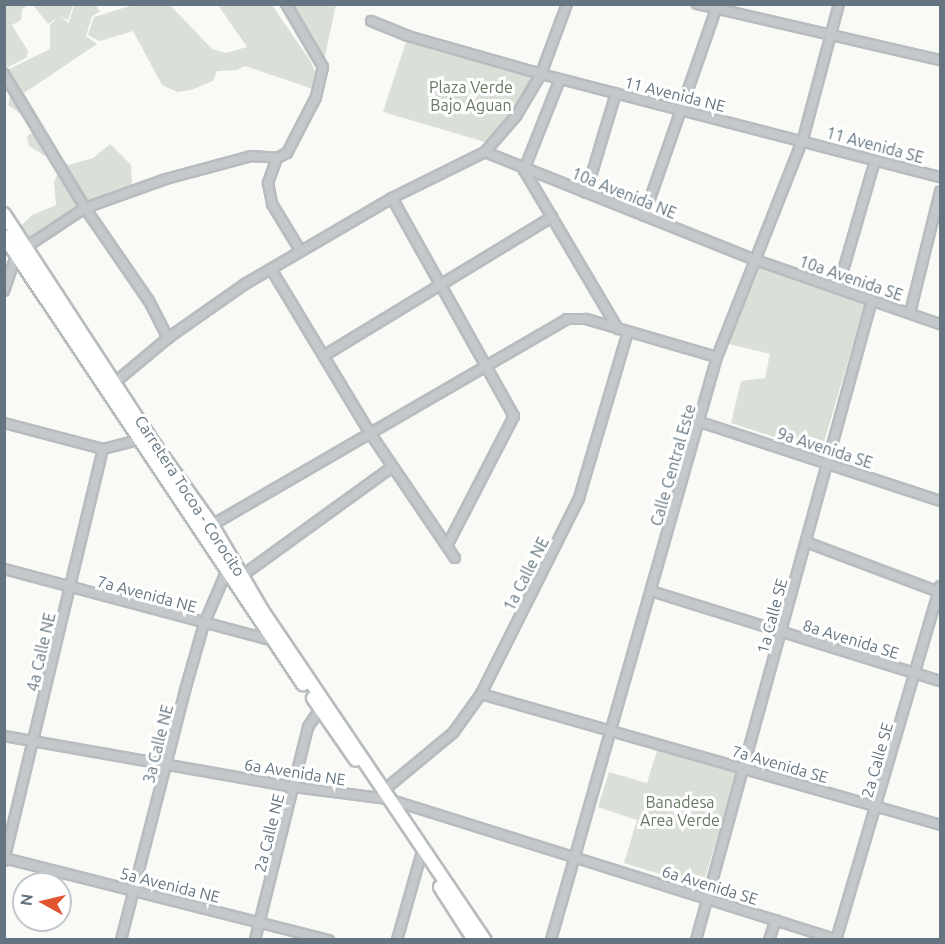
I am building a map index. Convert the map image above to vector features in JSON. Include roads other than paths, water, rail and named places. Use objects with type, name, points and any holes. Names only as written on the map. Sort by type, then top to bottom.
[{"type":"main road","name":"Carretera Tocoa - Corocito","points":[[4,214],[21,250],[112,385],[226,571],[278,641],[421,851]]},
{"type":"main road","name":"Carretera Tocoa - Corocito","points":[[4,236],[21,250]]},
{"type":"main road","name":"Carretera Tocoa - Corocito","points":[[144,438],[212,525],[243,575],[278,641]]},
{"type":"main road","points":[[421,851],[474,939]]},
{"type":"main road","points":[[421,851],[485,939]]},
{"type":"street","points":[[4,291],[6,277],[21,250],[85,208],[166,179],[251,156],[277,158],[287,153],[319,89],[323,67],[286,4]]},
{"type":"street","points":[[112,385],[168,338],[300,250],[392,198],[485,152],[516,116],[541,74],[567,4]]},
{"type":"street","points":[[698,4],[940,60]]},
{"type":"street","name":"Calle Central Este","points":[[551,939],[717,357],[753,259],[803,139],[839,4]]},
{"type":"street","points":[[644,216],[683,111],[716,7]]},
{"type":"street","name":"11 Avenida NE","points":[[371,21],[408,36],[541,74],[803,139]]},
{"type":"street","points":[[4,74],[85,208],[149,301],[168,338]]},
{"type":"street","points":[[560,79],[524,170],[618,329]]},
{"type":"street","points":[[586,193],[616,93]]},
{"type":"street","name":"11 Avenida SE","points":[[803,139],[875,161],[940,177]]},
{"type":"street","name":"10a Avenida NE","points":[[485,152],[524,170],[753,259]]},
{"type":"street","points":[[277,158],[268,183],[272,204],[300,250]]},
{"type":"street","points":[[838,288],[875,161]]},
{"type":"street","points":[[910,313],[940,192]]},
{"type":"street","points":[[392,198],[437,284],[488,367],[514,416],[447,546]]},
{"type":"street","points":[[325,355],[437,284],[552,217]]},
{"type":"street","name":"10a Avenida SE","points":[[753,259],[940,324]]},
{"type":"street","points":[[271,269],[370,433],[455,558]]},
{"type":"street","name":"1a Calle SE","points":[[696,939],[872,300]]},
{"type":"street","points":[[212,525],[567,320],[586,319],[717,357]]},
{"type":"street","name":"1a Calle NE","points":[[384,796],[453,733],[481,694],[579,498],[628,332]]},
{"type":"street","name":"9a Avenida SE","points":[[700,422],[940,501]]},
{"type":"street","points":[[4,423],[103,449],[144,438]]},
{"type":"street","name":"4a Calle NE","points":[[5,859],[103,449]]},
{"type":"street","points":[[243,575],[392,467]]},
{"type":"street","points":[[806,542],[940,589]]},
{"type":"street","name":"3a Calle NE","points":[[121,939],[204,624],[233,559]]},
{"type":"street","name":"7a Avenida NE","points":[[4,569],[204,624],[278,641]]},
{"type":"street","name":"2a Calle SE","points":[[836,939],[878,805],[940,589]]},
{"type":"street","name":"8a Avenida SE","points":[[651,591],[940,681]]},
{"type":"street","points":[[481,694],[612,729]]},
{"type":"street","name":"2a Calle NE","points":[[255,939],[309,727],[322,705]]},
{"type":"street","name":"7a Avenida SE","points":[[612,729],[940,825]]},
{"type":"street","name":"6a Avenida NE","points":[[4,736],[294,787],[384,796],[574,857]]},
{"type":"street","points":[[397,939],[421,851]]},
{"type":"street","name":"6a Avenida SE","points":[[574,857],[836,939]]},
{"type":"street","name":"5a Avenida NE","points":[[5,859],[329,939]]},
{"type":"street","points":[[769,939],[776,920]]},
{"type":"park label","name":"Plaza Verde Bajo Aguan","points":[[471,96]]},
{"type":"park label","name":"Banadesa Area Verde","points":[[680,811]]}]
